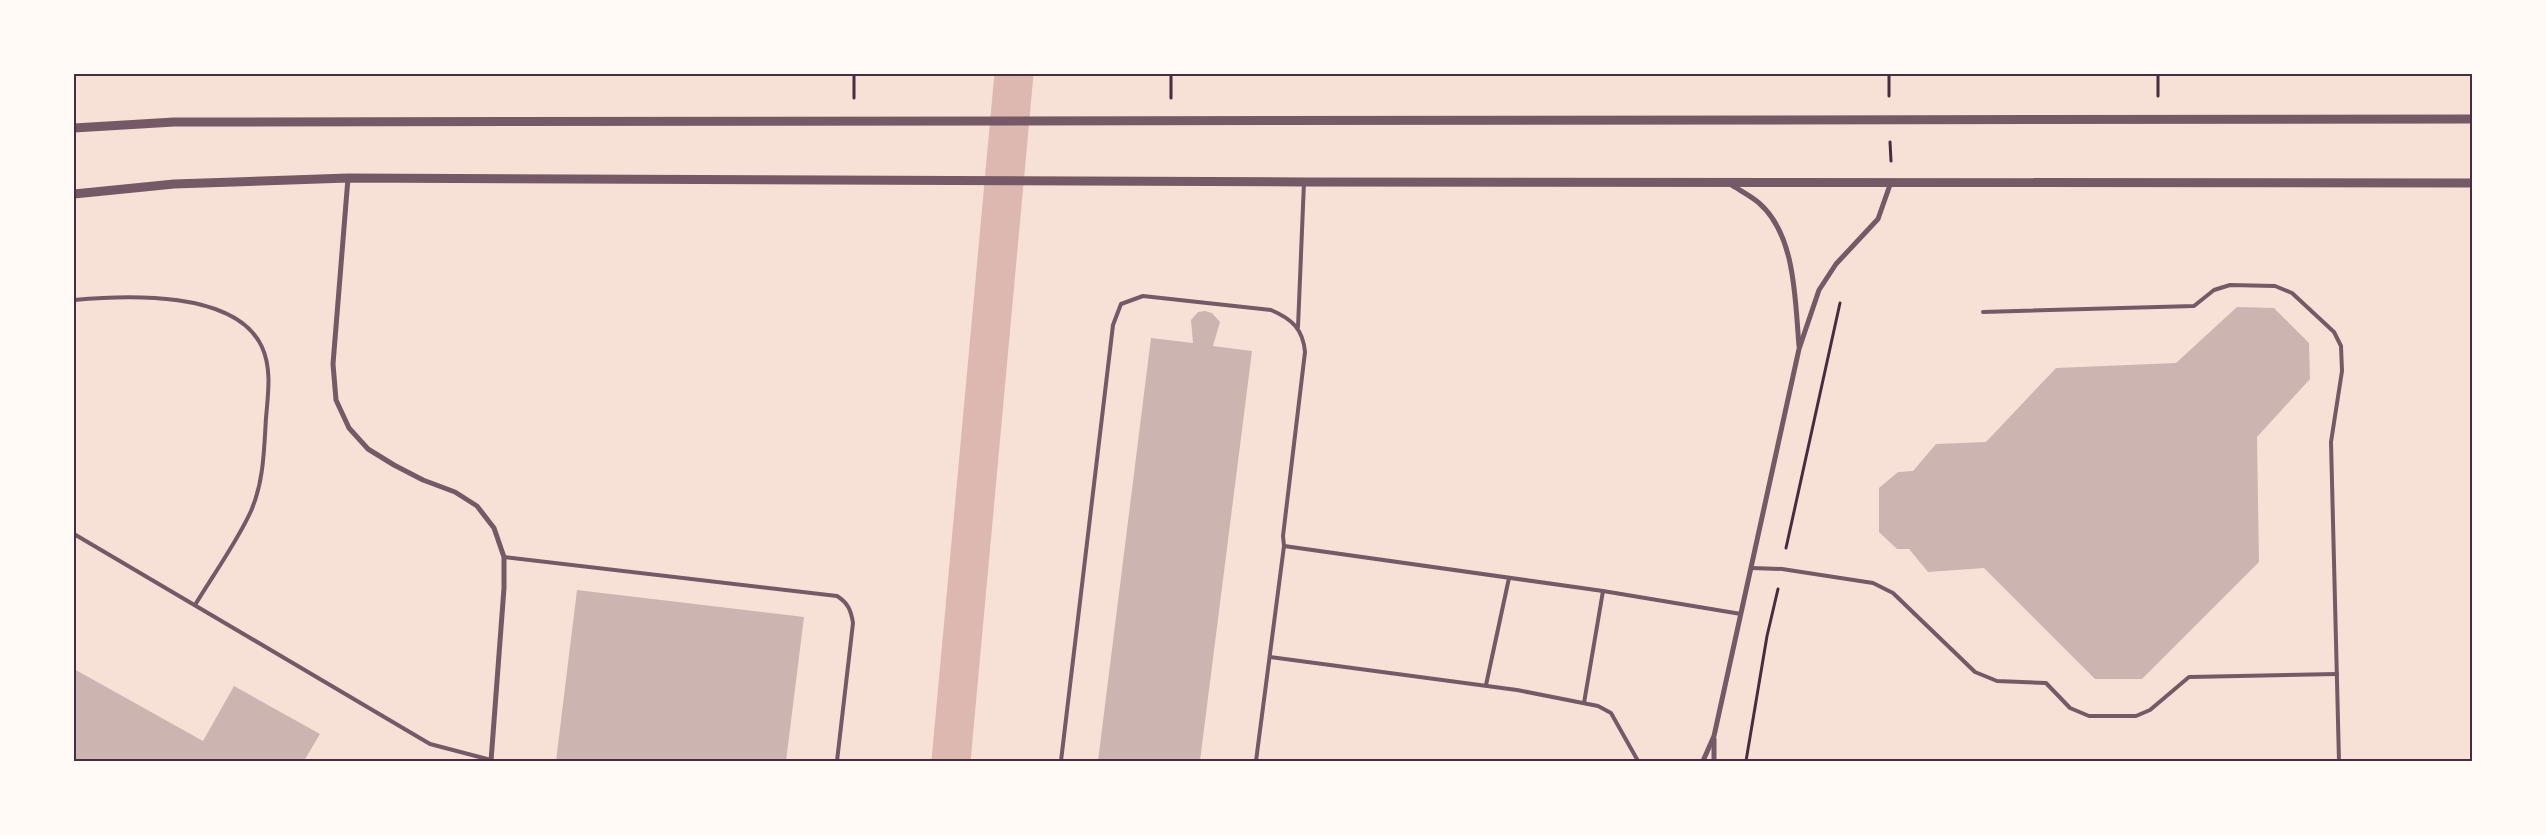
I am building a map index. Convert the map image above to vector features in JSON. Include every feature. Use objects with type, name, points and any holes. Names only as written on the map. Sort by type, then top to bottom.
[{"type":"street","points":[[74,128],[174,122],[965,122],[1890,118],[2472,119]]},
{"type":"street","points":[[74,194],[174,184],[348,178],[1304,182],[2472,183]]},
{"type":"street","points":[[348,178],[333,364],[336,400],[349,428],[368,449],[423,480],[455,492],[477,506],[494,528],[504,557],[504,588],[491,761]]},
{"type":"street","points":[[1727,182],[1760,204],[1777,227],[1788,251],[1793,280],[1799,349]]},
{"type":"street","points":[[1703,761],[1714,736],[1799,349],[1819,290],[1836,264],[1878,220],[1891,182]]},
{"type":"street","points":[[1714,736],[1714,761]]},
{"type":"lane","points":[[1256,761],[1284,546],[1283,536],[1305,352],[1298,327],[1304,182]]},
{"type":"lane","points":[[1983,312],[2194,306],[2214,290],[2230,286],[2275,286],[2292,293],[2334,332],[2341,346],[2342,371],[2332,442],[2339,761]]},
{"type":"lane","points":[[1061,761],[1113,325],[1121,304],[1143,296],[1271,310],[1285,316],[1298,327]]},
{"type":"lane","points":[[74,300],[98,297],[168,299],[209,306],[233,316],[249,326],[262,346],[269,373],[263,471],[258,492],[251,512],[196,605]]},
{"type":"lane","points":[[74,534],[430,744],[491,761]]},
{"type":"lane","points":[[1284,546],[1603,591],[1741,614]]},
{"type":"lane","points":[[504,557],[837,596],[846,601],[851,611],[853,623],[837,761]]},
{"type":"lane","points":[[1751,568],[1782,569],[1873,583],[1893,593],[1976,672],[1998,681],[2046,683],[2070,708],[2089,716],[2136,716],[2150,710],[2189,677],[2337,674]]},
{"type":"lane","points":[[1486,685],[1509,578]]},
{"type":"lane","points":[[1584,703],[1603,591]]},
{"type":"lane","points":[[1270,657],[1486,685],[1598,706],[1611,713],[1638,761]]},
{"type":"path","points":[[1889,74],[1891,182]]},
{"type":"path","points":[[2158,74],[2158,96]]},
{"type":"path","points":[[1786,548],[1840,300]]},
{"type":"path","points":[[1746,761],[1767,636],[1777,593]]},
{"type":"building","points":[[2237,307],[2274,308],[2309,343],[2310,379],[2257,437],[2259,562],[2142,679],[2095,679],[1984,568],[1928,572],[1909,549],[1897,549],[1879,532],[1879,488],[1898,472],[1913,471],[1936,444],[1986,442],[2056,368],[2176,363]]},
{"type":"building","points":[[1198,312],[1212,313],[1220,322],[1213,346],[1252,351],[1200,761],[1098,761],[1151,338],[1193,343],[1191,320]]},
{"type":"building","points":[[577,590],[804,617],[786,761],[556,761]]},
{"type":"building","points":[[74,669],[203,741],[234,686],[320,734],[304,761],[74,761]]},
{"type":"waterway","points":[[951,761],[1014,74]]}]
